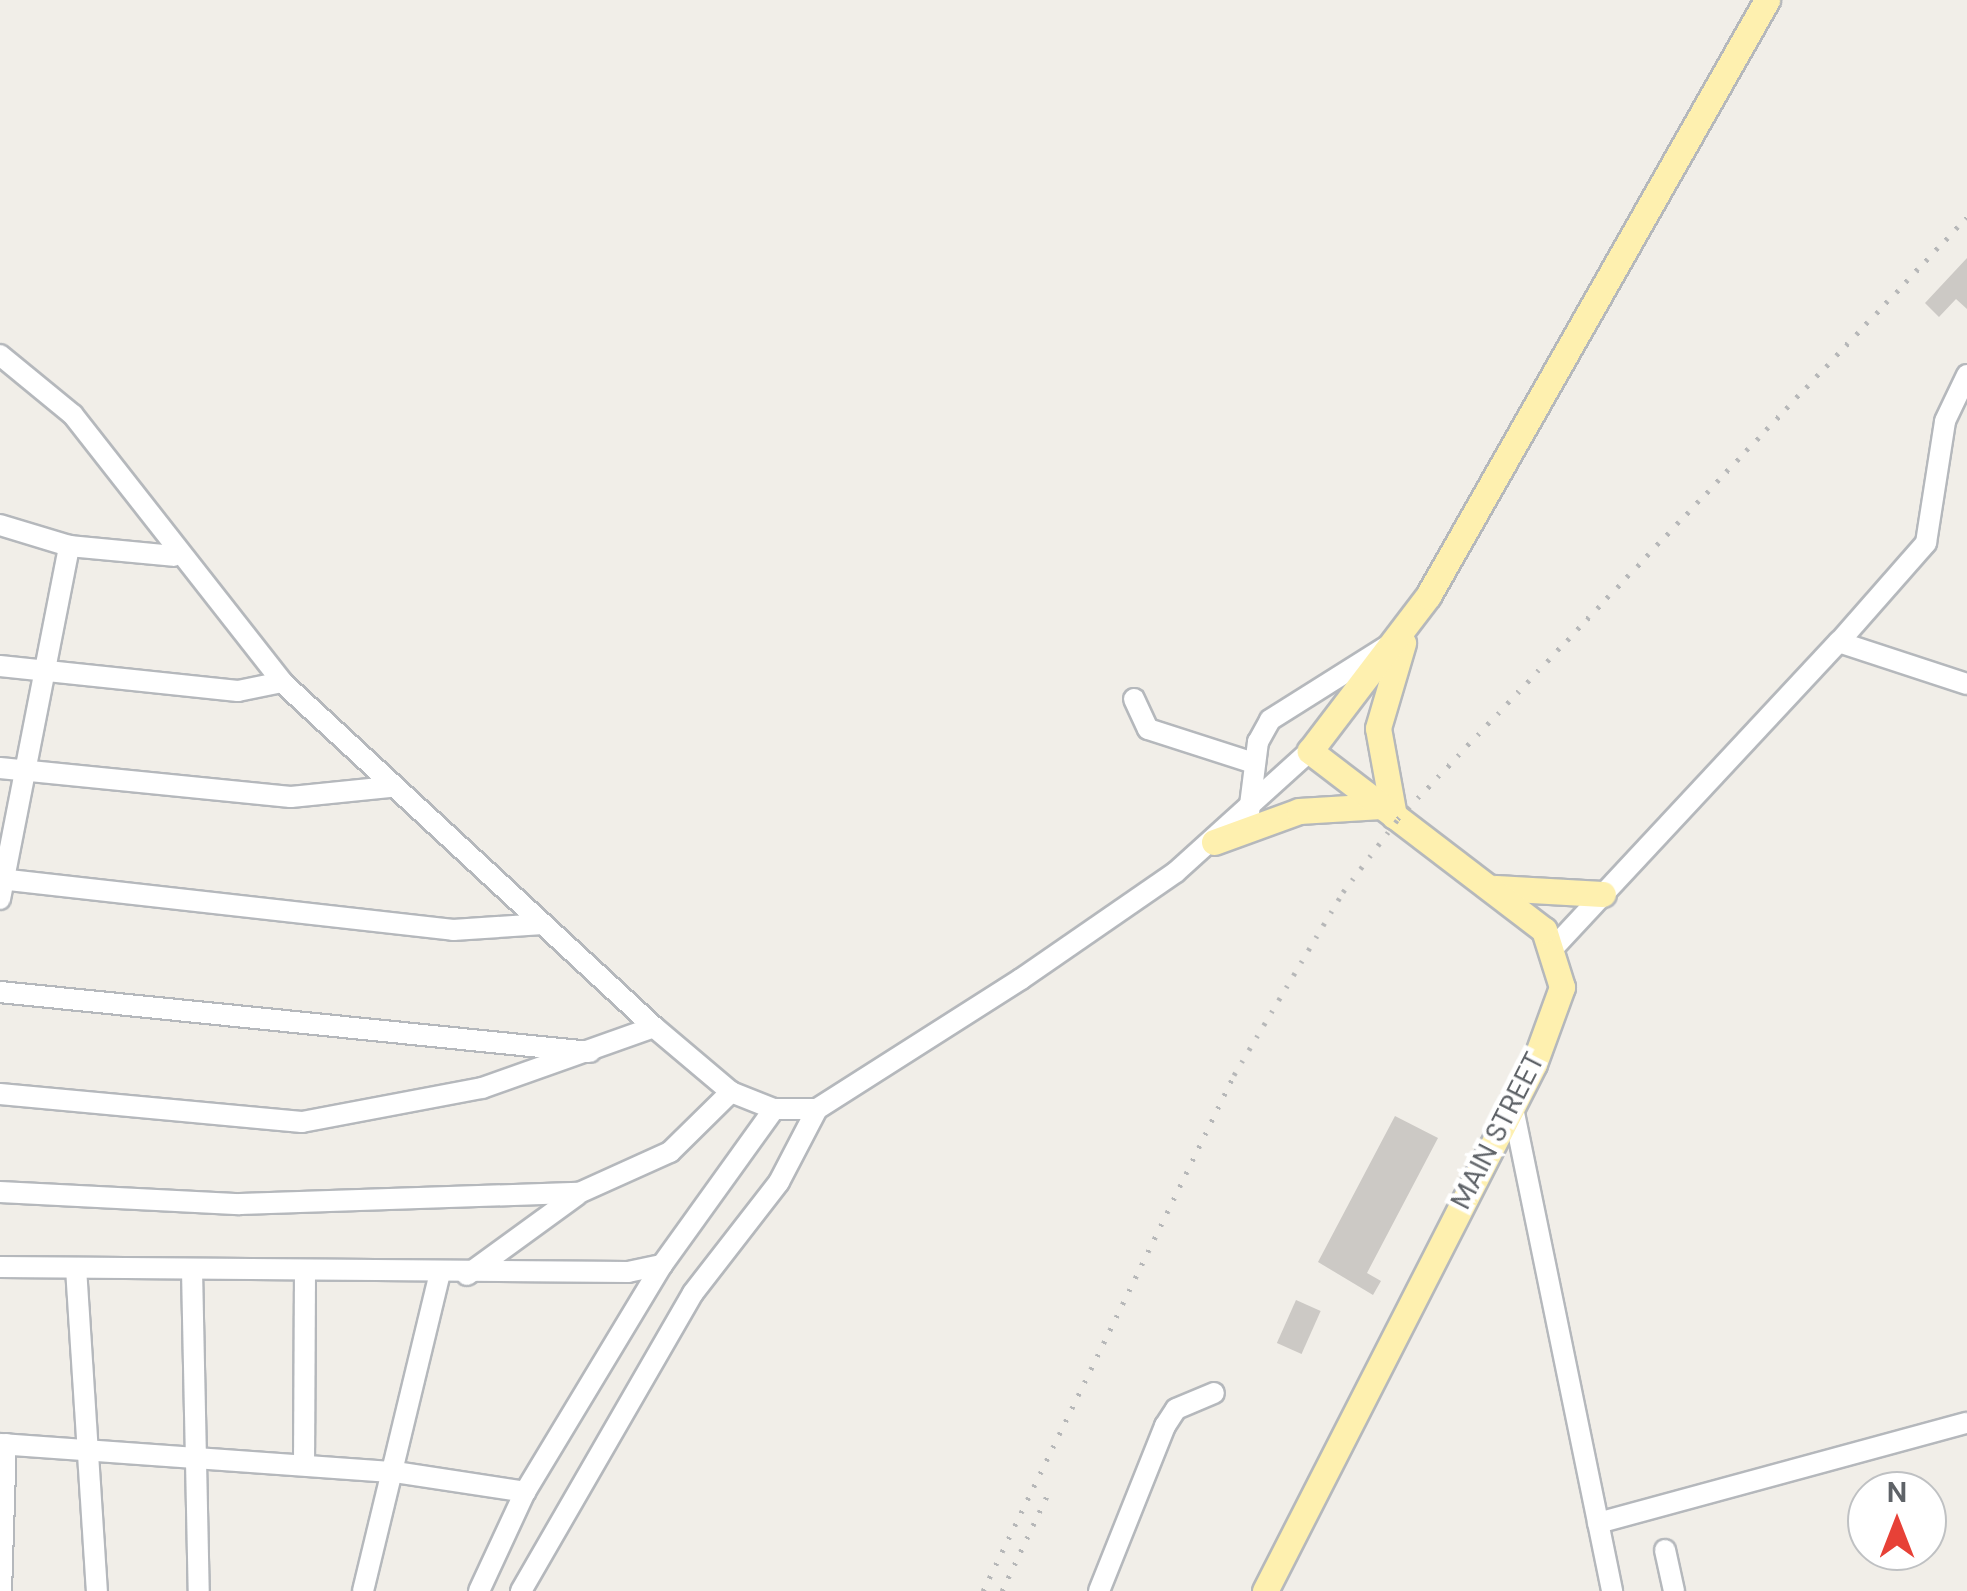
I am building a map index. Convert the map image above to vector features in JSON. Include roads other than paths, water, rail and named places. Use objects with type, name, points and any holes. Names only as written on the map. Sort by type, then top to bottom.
[{"type":"main road","points":[[1556,945],[1490,887],[1310,751],[1400,635],[1767,0]]},
{"type":"main road","points":[[1388,811],[1378,728],[1400,635]]},
{"type":"main road","points":[[1214,842],[1298,811],[1388,811]]},
{"type":"main road","points":[[1490,887],[1562,898],[1603,894]]},
{"type":"main road","name":"MAIN STREET","points":[[1265,1591],[1513,1108],[1560,1001],[1556,945]]},
{"type":"street","points":[[0,355],[73,415],[174,556],[282,682],[390,787],[731,1092],[774,1109],[817,1109]]},
{"type":"street","points":[[1556,945],[1926,543],[1945,421],[1967,375]]},
{"type":"street","points":[[0,525],[69,546],[174,556]]},
{"type":"street","points":[[69,546],[2,886],[453,930],[543,924]]},
{"type":"street","points":[[1249,813],[1258,742],[1288,704],[1400,635]]},
{"type":"street","points":[[1838,642],[1967,684]]},
{"type":"street","points":[[0,666],[238,691],[282,682]]},
{"type":"street","points":[[1134,699],[1148,729],[1254,763]]},
{"type":"street","points":[[520,1591],[692,1292],[780,1182],[817,1109],[1214,842],[1249,813],[1310,751]]},
{"type":"street","points":[[0,768],[291,797],[390,787]]},
{"type":"street","points":[[0,992],[597,1053]]},
{"type":"street","points":[[0,1094],[302,1122],[482,1088],[597,1053],[654,1027]]},
{"type":"street","points":[[466,1276],[580,1193],[670,1152],[731,1092]]},
{"type":"street","points":[[1513,1108],[1612,1591]]},
{"type":"street","points":[[479,1591],[525,1492],[662,1265],[774,1109]]},
{"type":"street","points":[[0,1192],[240,1204],[580,1193]]},
{"type":"street","points":[[0,1267],[466,1276],[662,1265]]},
{"type":"street","points":[[76,1268],[98,1591]]},
{"type":"street","points":[[192,1270],[199,1591]]},
{"type":"street","points":[[304,1465],[305,1273]]},
{"type":"street","points":[[364,1591],[439,1276]]},
{"type":"street","points":[[1099,1591],[1165,1426],[1176,1409],[1214,1393]]},
{"type":"street","points":[[1598,1524],[1967,1423]]},
{"type":"street","points":[[0,1591],[3,1444],[395,1472],[525,1492]]},
{"type":"street","points":[[1666,1550],[1674,1591]]},
{"type":"railway","points":[[983,1591],[1234,1075],[1343,892],[1398,819],[1967,217]]},
{"type":"railway","points":[[1002,1591],[1047,1496]]}]
